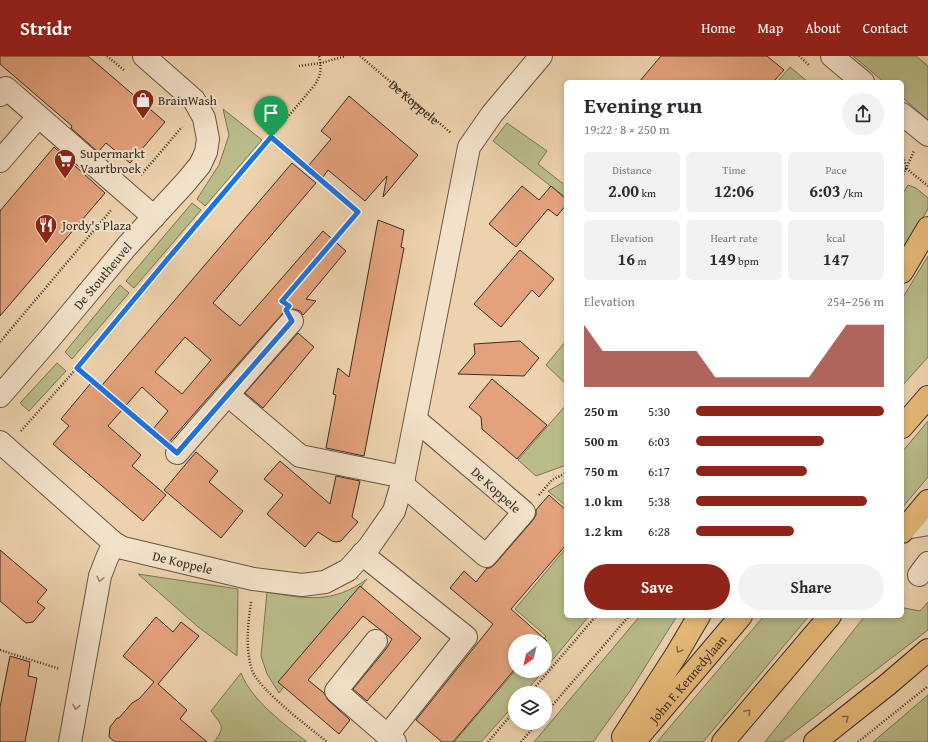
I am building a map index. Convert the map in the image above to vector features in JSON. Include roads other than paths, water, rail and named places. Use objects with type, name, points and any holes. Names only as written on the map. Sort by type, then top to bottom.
[{"type":"main road","points":[[904,269],[928,228]]},
{"type":"main road","points":[[904,426],[928,397]]},
{"type":"main road","points":[[904,530],[928,501]]},
{"type":"main road","points":[[620,742],[698,618]]},
{"type":"main road","name":"John F. Kennedylaan","points":[[634,742],[739,618]]},
{"type":"main road","points":[[723,742],[828,618]]},
{"type":"main road","points":[[815,742],[887,685],[928,650]]},
{"type":"street","name":"De Stoutheuvel","points":[[0,396],[127,246],[200,165],[207,146],[207,132],[204,118],[194,100],[144,56]]},
{"type":"street","name":"De Koppele","points":[[3,445],[114,543],[123,548],[253,579],[302,586],[324,582],[348,570],[362,554],[394,511],[403,481],[469,147],[492,114],[541,56]]},
{"type":"street","points":[[832,56],[861,80]]},
{"type":"street","points":[[0,95],[6,88],[154,217]]},
{"type":"street","points":[[904,116],[928,135]]},
{"type":"street","points":[[0,161],[38,117]]},
{"type":"street","points":[[177,453],[292,321]]},
{"type":"street","name":"De Koppele","points":[[228,395],[300,456],[403,481],[486,556],[524,512],[416,420]]},
{"type":"street","points":[[904,530],[928,524]]},
{"type":"street","points":[[70,742],[100,576],[114,543]]},
{"type":"street","points":[[362,554],[466,637],[392,739],[336,691],[376,642]]},
{"type":"place","name":"BrainWash","points":[[143,120]]},
{"type":"place","name":"Supermarkt Vaartbroek","points":[[65,180]]},
{"type":"place","name":"Jordy's Plaza","points":[[46,244]]}]
